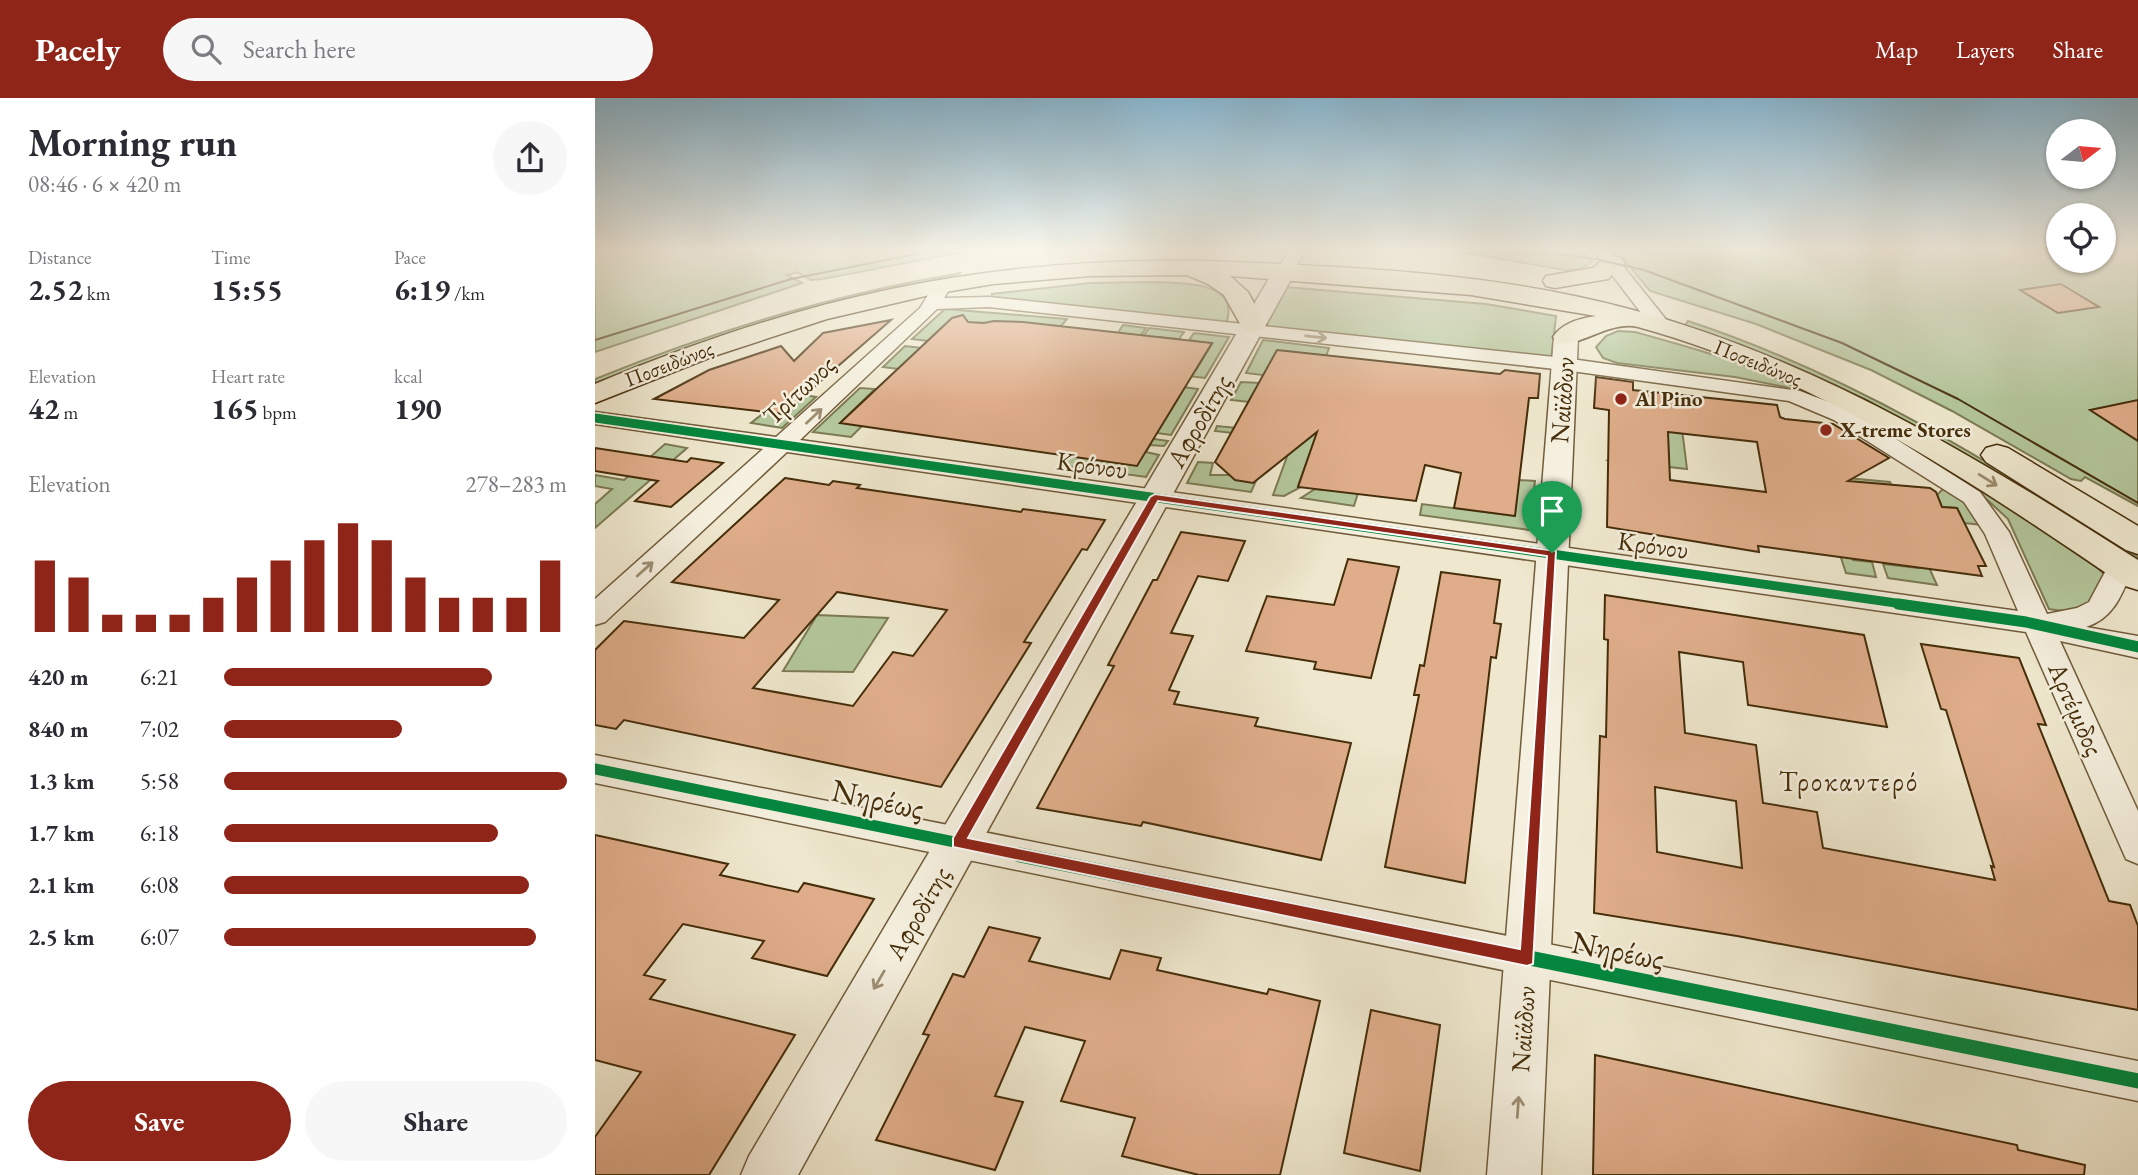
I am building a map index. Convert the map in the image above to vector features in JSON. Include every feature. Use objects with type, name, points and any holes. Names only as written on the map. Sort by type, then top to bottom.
[{"type":"highway","name":"Ποσειδώνος","points":[[595,397],[701,330],[801,301]]},
{"type":"highway","name":"Ποσειδώνος","points":[[595,397],[682,358],[768,329],[906,301]]},
{"type":"highway","points":[[1244,301],[1252,328]]},
{"type":"highway","points":[[1562,301],[1565,351]]},
{"type":"highway","name":"Ποσειδώνος","points":[[1590,301],[1781,371],[1888,422],[2132,562]]},
{"type":"highway","name":"Ποσειδώνος","points":[[1646,301],[1713,321],[1809,356],[1861,379],[1958,432],[2074,502],[2132,562]]},
{"type":"highway","points":[[1565,351],[1579,328],[1608,321],[1631,320],[1661,326]]},
{"type":"highway","points":[[2074,502],[2138,535]]},
{"type":"street","name":"Τρίτωνος","points":[[595,615],[927,311],[933,301]]},
{"type":"street","name":"Ποσειδώνος","points":[[984,301],[1252,328],[1565,351],[1808,399],[1842,415],[1957,485],[1979,504],[1997,533]]},
{"type":"street","name":"Αφροδίτης","points":[[768,1175],[1252,328],[1271,301]]},
{"type":"street","points":[[1643,301],[1661,326]]},
{"type":"street","name":"Ναϊάδων","points":[[1514,1175],[1565,351]]},
{"type":"street","name":"Κρόνου","points":[[595,397],[782,444],[2039,625]]},
{"type":"street","name":"Αρτέμιδος","points":[[1997,533],[2138,848]]},
{"type":"street","points":[[2039,625],[2089,618],[2102,606],[2132,562]]},
{"type":"street","points":[[2039,625],[2100,641],[2138,647]]},
{"type":"street","name":"Νηρέως","points":[[595,768],[2138,1081]]},
{"type":"green space","points":[[595,301],[747,301],[595,352]]},
{"type":"green space","points":[[850,301],[748,327],[595,383],[595,379],[685,345],[821,303]]},
{"type":"green space","points":[[1013,301],[1226,301],[1229,310],[1226,324]]},
{"type":"green space","points":[[1277,301],[1454,301],[1556,316],[1551,361],[1261,328]]},
{"type":"green space","points":[[1683,301],[2138,301],[2138,506],[2085,477],[2081,481],[2071,479],[1952,411],[1871,370],[1756,324]]},
{"type":"green space","points":[[945,309],[1067,319],[1061,326],[960,377],[883,367],[905,346],[981,355],[986,348],[912,339]]},
{"type":"green space","points":[[1688,321],[1809,368],[1921,424],[2138,557],[2138,568],[1967,458],[1868,401],[1764,354],[1685,325]]},
{"type":"green space","points":[[1123,325],[1146,328],[1141,335],[1149,328],[1184,332],[1179,339],[1158,337],[1177,368],[1196,370],[1212,344],[1189,340],[1194,333],[1229,337],[1205,378],[1171,374],[1147,382],[1198,389],[1171,435],[1129,429],[1126,435],[1168,441],[1164,446],[1150,445],[1146,452],[1159,455],[1146,477],[1059,465],[1096,414],[1088,379]]},
{"type":"green space","points":[[1618,331],[1635,332],[1667,341],[1762,372],[1827,401],[1926,456],[1816,398],[1785,387],[1735,377],[1617,363],[1603,358],[1596,347],[1606,336]]},
{"type":"green space","points":[[1263,340],[1329,348],[1306,408],[1325,411],[1298,486],[1301,487],[1284,496],[1273,495],[1293,440],[1215,431],[1217,426],[1237,428],[1250,402],[1231,400],[1241,382],[1260,383],[1263,375],[1246,373]]},
{"type":"green space","points":[[860,388],[875,389],[841,422],[863,425],[851,437],[813,432]]},
{"type":"green space","points":[[804,395],[816,397],[782,428],[751,423],[765,412]]},
{"type":"green space","points":[[1681,421],[1687,469],[1608,460],[1666,425]]},
{"type":"green space","points":[[665,444],[687,448],[595,528],[595,504],[612,489],[595,486],[595,475],[624,480]]},
{"type":"green space","points":[[1931,459],[2088,559],[2109,580],[2097,596],[2077,609],[2049,609],[2008,519],[1970,484]]},
{"type":"green space","points":[[1198,462],[1213,463],[1210,475],[1234,475],[1236,480],[1256,481],[1251,492],[1187,483]]},
{"type":"green space","points":[[1814,475],[1890,482],[1937,585],[1888,578],[1883,564],[1919,568],[1892,502],[1831,495],[1853,560],[1872,562],[1876,577],[1846,573]]},
{"type":"green space","points":[[1519,480],[1535,481],[1529,530],[1420,515],[1422,504],[1514,516]]},
{"type":"green space","points":[[1946,486],[1976,506],[1984,525],[1964,523],[1957,508],[1942,507],[1937,495]]},
{"type":"green space","points":[[1315,489],[1358,493],[1354,506],[1301,498]]},
{"type":"green space","points":[[817,615],[888,618],[853,672],[783,671]]},
{"type":"building","points":[[2039,301],[2090,301],[2099,307],[2058,313]]},
{"type":"building","points":[[963,315],[968,322],[1023,322],[1212,343],[1137,466],[840,423],[952,318]]},
{"type":"building","points":[[891,320],[783,414],[654,399],[709,370],[781,346],[794,361],[823,333]]},
{"type":"building","points":[[1277,350],[1500,374],[1505,370],[1540,374],[1538,398],[1529,398],[1515,516],[1454,508],[1461,473],[1425,465],[1416,501],[1298,487],[1317,432],[1253,483],[1235,480],[1215,462]]},
{"type":"building","points":[[1596,377],[1633,382],[1633,390],[1777,405],[1780,417],[1785,419],[1833,424],[1889,458],[1848,481],[1930,488],[1936,492],[1942,507],[1957,508],[1986,566],[1978,566],[1982,576],[1758,546],[1759,552],[1607,527],[1609,410],[1594,408]],"holes":[[[1668,432],[1757,442],[1766,492],[1670,480]]]},
{"type":"building","points":[[2138,400],[2138,441],[2090,410]]},
{"type":"building","points":[[595,448],[687,462],[691,458],[723,463],[671,507],[635,501],[658,481],[595,471]]},
{"type":"building","points":[[785,478],[829,485],[833,481],[860,485],[857,488],[1021,512],[1023,509],[1105,520],[1087,550],[1082,549],[1024,642],[1031,643],[941,787],[624,720],[616,729],[595,725],[595,650],[624,621],[744,638],[779,600],[672,582]],"holes":[[[837,592],[947,610],[913,656],[893,652],[853,706],[753,688]]]},
{"type":"building","points":[[1181,532],[1245,541],[1228,581],[1198,576],[1171,633],[1193,636],[1169,690],[1179,692],[1174,704],[1258,718],[1255,726],[1351,743],[1321,860],[1143,822],[1141,826],[1037,808],[1114,666],[1108,665]]},
{"type":"building","points":[[1348,559],[1399,567],[1371,678],[1314,669],[1316,662],[1246,651],[1267,596],[1334,605]]},
{"type":"building","points":[[1441,572],[1500,580],[1494,623],[1501,624],[1496,658],[1491,657],[1465,883],[1385,867],[1419,695],[1414,695],[1420,665],[1424,666]]},
{"type":"building","points":[[1605,595],[1864,635],[1887,727],[1748,705],[1743,662],[1679,652],[1685,733],[1756,745],[1763,803],[1817,812],[1823,848],[1995,880],[1991,866],[1994,867],[1946,710],[1941,709],[1921,644],[2019,658],[2046,725],[2038,724],[2109,901],[2130,905],[2138,926],[2138,1010],[1737,936],[1594,913],[1600,736],[1606,737],[1608,640],[1604,639]],"holes":[[[1655,787],[1736,801],[1742,868],[1657,852]]]},
{"type":"building","points":[[595,835],[728,864],[720,875],[798,892],[804,883],[874,899],[827,976],[752,958],[764,941],[683,924],[644,975],[665,980],[650,999],[795,1035],[709,1175],[595,1175],[595,1137],[641,1072],[595,1060]]},
{"type":"building","points":[[989,927],[1040,938],[1029,961],[1110,979],[1121,950],[1161,958],[1157,970],[1267,994],[1269,989],[1320,1001],[1280,1175],[1199,1175],[1122,1156],[1135,1118],[1061,1101],[1085,1041],[1025,1027],[995,1096],[1023,1102],[995,1170],[876,1140],[929,1035],[923,1034],[953,974],[964,977]]},
{"type":"building","points":[[1371,1010],[1440,1025],[1420,1171],[1344,1153]]},
{"type":"building","points":[[1595,1055],[2017,1145],[2018,1150],[2085,1165],[2084,1175],[1593,1175]]},
{"type":"tram line","points":[[595,340],[719,301]]},
{"type":"tram line","points":[[1729,301],[1842,343],[1958,399],[2138,503]]},
{"type":"cycle path","points":[[595,418],[2026,622],[2100,641],[2138,647]]},
{"type":"cycle path","points":[[595,769],[2138,1081]]},
{"type":"place","name":"Al Pino","points":[[1621,399]]},
{"type":"place","name":"X-treme Stores","points":[[1826,430]]},
{"type":"district","name":"Τροκαντερό","points":[[1849,781]]},
{"type":"route","points":[[1155,497],[1552,553],[1527,958],[958,842],[1155,497]]}]
